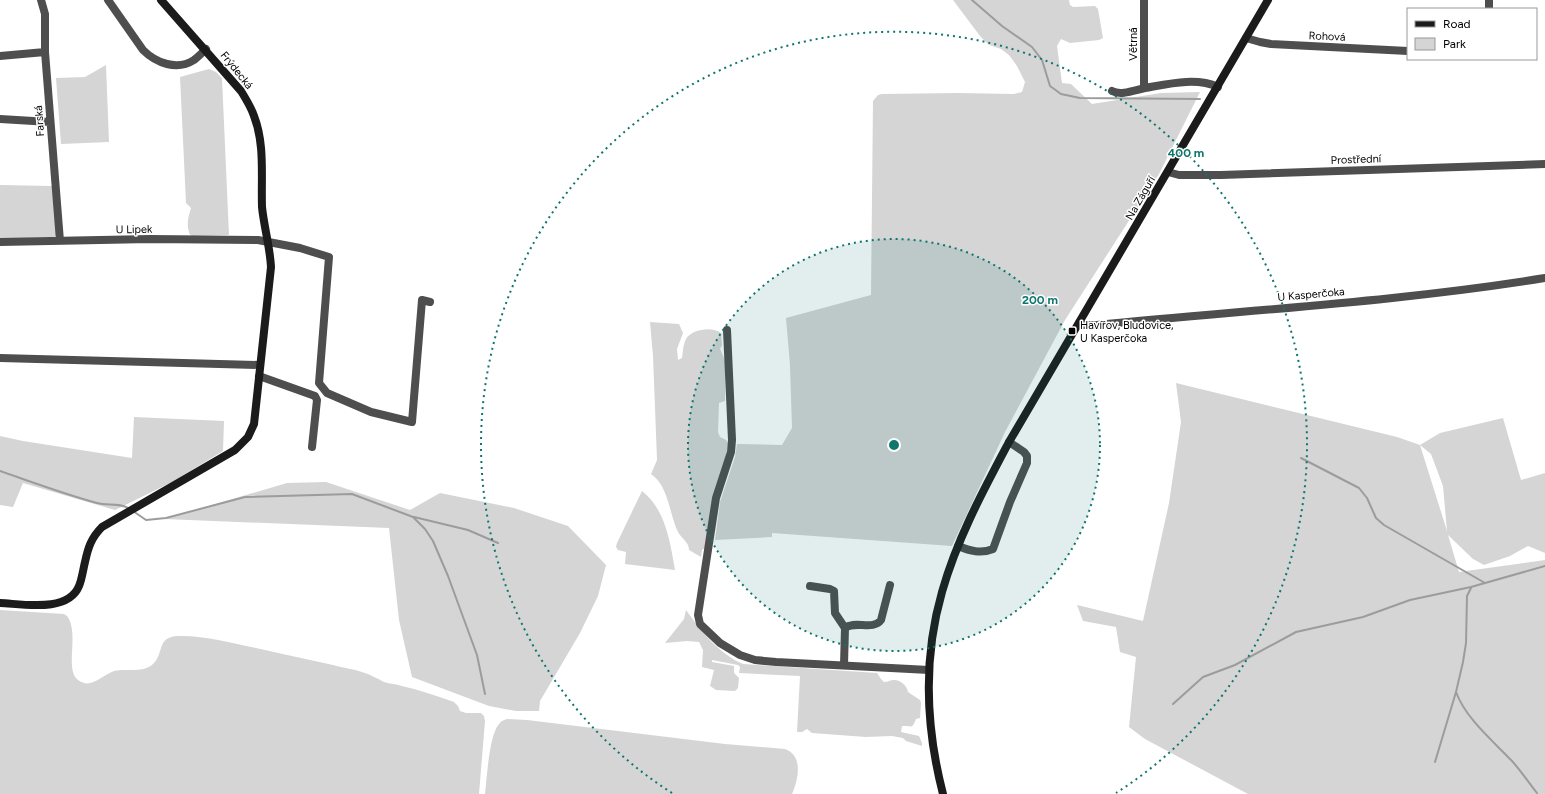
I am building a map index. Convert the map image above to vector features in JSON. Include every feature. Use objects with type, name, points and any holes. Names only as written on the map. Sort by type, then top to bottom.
[{"type":"street","name":"Farská","points":[[41,0],[45,14],[45,52],[60,241]]},
{"type":"street","points":[[108,0],[143,50],[149,57],[157,62],[182,65],[194,60],[206,49]]},
{"type":"street","name":"Frýdecká","points":[[0,603],[52,605],[61,603],[68,599],[79,586],[91,540],[102,527],[229,454],[245,441],[254,424],[271,267],[262,207],[261,150],[254,116],[242,91],[161,0]]},
{"type":"street","name":"Větrná","points":[[1144,0],[1144,88]]},
{"type":"street","name":"Na Záguří","points":[[943,794],[936,764],[930,720],[929,670],[938,607],[958,546],[986,486],[1009,442],[1268,0]]},
{"type":"street","name":"Rohová","points":[[1246,38],[1271,44],[1407,51]]},
{"type":"street","points":[[0,56],[45,52]]},
{"type":"street","points":[[1112,91],[1123,92],[1197,82],[1209,83],[1218,87]]},
{"type":"street","points":[[0,119],[50,122]]},
{"type":"street","name":"Prostřední","points":[[1168,172],[1179,175],[1221,175],[1545,164]]},
{"type":"street","name":"U Lipek","points":[[0,242],[164,239],[258,240],[300,248],[329,257],[319,383],[327,393],[371,412],[412,422],[423,300]]},
{"type":"street","name":"U Kasperčoka","points":[[1079,324],[1097,325],[1360,300],[1545,278]]},
{"type":"street","points":[[727,330],[732,440],[731,452],[716,498],[699,604],[698,615],[700,624],[720,643],[740,655],[754,660],[929,670]]},
{"type":"street","points":[[0,358],[260,366]]},
{"type":"street","points":[[259,376],[315,396],[317,400],[312,446]]},
{"type":"street","points":[[958,546],[976,552],[993,550],[1010,502],[1027,463],[1027,456],[1024,452],[1009,442]]},
{"type":"street","points":[[845,628],[852,625],[878,623],[881,620],[890,585]]},
{"type":"street","points":[[810,586],[834,591],[835,613],[845,628],[844,665]]},
{"type":"green space","points":[[953,0],[1069,0],[1070,5],[1073,7],[1095,6],[1098,9],[1103,38],[1099,40],[1070,43],[1061,39],[1057,46],[1062,83],[1071,84],[1092,104],[1161,93],[1200,92],[1159,174],[1065,320],[1005,432],[952,546],[772,533],[772,537],[715,540],[720,502],[735,457],[737,444],[782,445],[792,428],[790,365],[786,318],[871,295],[873,101],[878,95],[882,94],[1014,94],[1022,92],[1025,82],[1017,66],[1009,55],[1001,49],[989,45],[980,36]]},
{"type":"green space","points":[[106,65],[109,142],[61,144],[56,78],[85,77]]},
{"type":"green space","points":[[209,69],[216,72],[222,78],[229,235],[193,236],[190,235],[188,225],[188,218],[191,208],[186,203],[180,77]]},
{"type":"green space","points":[[0,185],[52,186],[57,233],[55,237],[0,239]]},
{"type":"green space","points":[[650,322],[679,324],[683,333],[677,349],[678,360],[682,358],[686,339],[692,333],[708,329],[721,333],[722,345],[720,349],[725,362],[725,401],[719,403],[718,432],[720,437],[728,443],[705,548],[702,550],[701,557],[689,550],[687,543],[678,532],[662,486],[651,474],[657,460],[653,356]]},
{"type":"green space","points":[[1176,383],[1397,437],[1420,445],[1440,433],[1503,418],[1521,480],[1545,473],[1545,553],[1528,546],[1510,556],[1484,565],[1473,559],[1448,535],[1459,572],[1545,560],[1545,794],[1248,794],[1145,739],[1129,727],[1136,657],[1120,652],[1116,627],[1083,621],[1077,605],[1143,621],[1169,503],[1181,422]],"holes":[[[1420,445],[1431,454],[1443,486],[1447,531]]]},
{"type":"green space","points":[[134,417],[224,421],[223,451],[172,482],[115,510],[23,483],[13,507],[0,505],[0,436],[132,458]]},
{"type":"green space","points":[[326,482],[410,510],[440,493],[514,508],[568,526],[606,565],[598,596],[580,633],[540,701],[539,711],[516,711],[489,706],[412,677],[399,620],[389,528],[164,519],[287,483]]},
{"type":"green space","points":[[642,491],[657,507],[662,517],[669,538],[675,570],[625,564],[626,552],[618,550],[616,547]]},
{"type":"green space","points":[[0,610],[64,614],[67,616],[71,623],[73,641],[72,668],[74,675],[83,683],[92,683],[114,671],[140,670],[150,666],[157,659],[164,642],[167,639],[171,637],[187,636],[227,642],[357,670],[384,682],[415,689],[454,702],[460,711],[466,713],[481,713],[484,716],[485,721],[479,794],[0,794]]},
{"type":"green space","points":[[686,610],[704,634],[718,648],[734,660],[743,664],[877,673],[884,682],[897,680],[901,682],[908,692],[920,700],[921,703],[920,718],[916,719],[912,726],[902,726],[901,732],[919,736],[922,746],[906,741],[903,738],[892,736],[866,737],[812,733],[807,729],[802,732],[797,732],[800,676],[739,673],[740,667],[738,665],[712,660],[712,662],[734,666],[734,673],[739,678],[738,688],[735,691],[716,690],[710,686],[714,670],[702,667],[703,650],[699,642],[687,641],[665,643],[684,619]]},
{"type":"green space","points":[[507,719],[527,720],[725,744],[785,749],[791,752],[797,763],[798,769],[796,782],[792,794],[485,794],[493,737],[500,723]]},
{"type":"waterway","points":[[972,0],[1002,26],[1032,47],[1042,60],[1050,86],[1061,94],[1080,98],[1200,99]]},
{"type":"waterway","points":[[1301,458],[1359,488],[1367,498],[1376,518],[1384,525],[1485,583]]},
{"type":"waterway","points":[[0,471],[48,488],[101,504],[118,505],[130,509]]},
{"type":"waterway","points":[[133,511],[146,520],[166,518],[245,497],[352,494],[413,517],[425,529],[433,541],[448,576],[477,655],[485,694]]},
{"type":"waterway","points":[[414,517],[468,530],[498,543]]},
{"type":"waterway","points":[[1173,704],[1203,677],[1235,665],[1296,632],[1363,617],[1410,600],[1471,587],[1545,566]]},
{"type":"waterway","points":[[1435,762],[1456,692],[1463,662],[1466,643],[1467,596],[1471,588]]},
{"type":"waterway","points":[[1456,692],[1460,702],[1473,720],[1512,761],[1537,793]]},
{"type":"place","name":"Havířov, Bludovice, U Kasperčoka","points":[[1072,331]]}]
